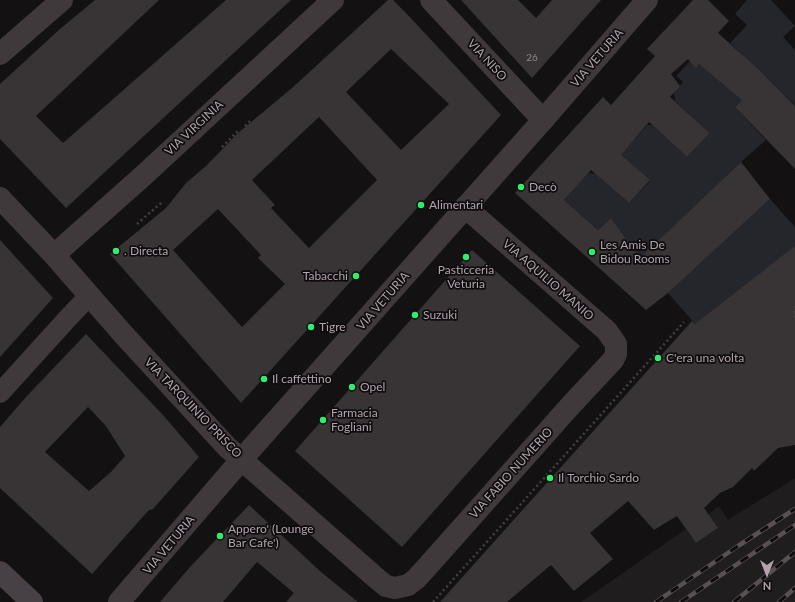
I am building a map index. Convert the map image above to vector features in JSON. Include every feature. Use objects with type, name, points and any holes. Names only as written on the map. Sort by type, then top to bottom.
[{"type":"main road","points":[[0,572],[32,602]]},
{"type":"street","points":[[0,54],[62,0]]},
{"type":"street","name":"VIA VIRGINIA","points":[[54,255],[144,175],[333,0]]},
{"type":"street","name":"VIA NISO","points":[[431,0],[543,120]]},
{"type":"street","name":"VIA VETURIA","points":[[119,602],[242,459],[543,120],[647,0]]},
{"type":"street","name":"VIA TARQUINIO PRISCO","points":[[0,198],[54,255],[89,296],[227,447],[386,586],[395,588],[408,585]]},
{"type":"street","name":"VIA AQUILIO MANIO","points":[[465,207],[607,331],[616,344],[616,354],[613,360]]},
{"type":"street","points":[[0,393],[89,296]]},
{"type":"street","name":"VIA FABIO NUMERIO","points":[[408,585],[427,567],[613,360]]},
{"type":"path","points":[[245,126],[251,120]]},
{"type":"path","points":[[222,147],[238,131]]},
{"type":"path","points":[[137,224],[161,204]]},
{"type":"path","points":[[795,306],[795,320]]},
{"type":"path","points":[[433,602],[684,322]]},
{"type":"shaded area","points":[[747,0],[771,0],[795,26],[783,37],[795,50],[795,105],[766,77],[735,107],[766,140],[642,257],[644,261],[626,255],[632,247],[611,218],[598,230],[564,200],[588,173],[596,174],[629,203],[650,181],[614,150],[625,132],[635,139],[647,125],[652,125],[687,157],[710,133],[675,101],[674,92],[683,82],[676,76],[690,61],[696,61],[720,81],[743,55],[730,43],[747,25],[735,14]]},
{"type":"shaded area","points":[[770,199],[795,227],[795,438],[668,293]]},
{"type":"shaded area","points":[[795,478],[795,602],[581,602],[686,529],[696,543],[717,529],[708,514],[719,506],[728,520]]},
{"type":"building","points":[[95,0],[159,0],[36,116],[63,143],[226,0],[291,0],[66,208],[0,139],[0,84],[60,29]]},
{"type":"building","points":[[388,0],[393,0],[501,115],[241,403],[110,254],[166,208],[186,183],[206,166],[238,133],[292,88]],"holes":[[[391,49],[449,104],[401,150],[346,92]],[[319,117],[377,180],[309,248],[271,208],[275,205],[252,180]],[[218,209],[261,255],[258,258],[285,284],[242,327],[173,250]]]},
{"type":"building","points":[[461,0],[518,0],[536,18],[552,0],[601,0],[532,78]]},
{"type":"building","points":[[693,0],[708,0],[729,21],[718,33],[755,66],[795,106],[795,169],[735,107],[742,100],[699,64],[696,68],[688,59],[671,74],[680,86],[670,97],[710,133],[687,157],[649,122],[621,155],[650,180],[629,203],[591,170],[564,200],[598,230],[611,218],[640,258],[741,162],[770,199],[668,293],[646,310],[515,193],[603,97],[611,105],[655,56],[647,49]]},
{"type":"building","points":[[0,240],[53,298],[0,357]]},
{"type":"building","points":[[795,246],[795,445],[778,448],[754,471],[752,468],[733,487],[720,493],[704,508],[718,528],[696,543],[677,516],[654,530],[628,501],[590,533],[613,559],[574,591],[551,565],[507,602],[440,602],[692,321],[695,324]]},
{"type":"building","points":[[472,250],[580,346],[402,547],[295,451]]},
{"type":"building","points":[[86,334],[163,415],[199,457],[92,574],[0,488],[0,427],[26,397]],"holes":[[[88,407],[106,426],[125,456],[111,472],[89,491],[45,452]]]},
{"type":"building","points":[[249,505],[321,572],[358,602],[286,602],[294,593],[257,562],[223,602],[160,602],[190,567]]},
{"type":"railway","points":[[656,602],[795,509]]},
{"type":"railway","points":[[681,602],[795,525]]},
{"type":"railway","points":[[734,602],[795,552]]},
{"type":"railway","points":[[779,602],[795,588]]},
{"type":"place","name":"Decò","points":[[521,187]]},
{"type":"place","name":"Alimentari","points":[[421,205]]},
{"type":"place","name":". Directa","points":[[116,251]]},
{"type":"place","name":"Les Amis De Bidou Rooms","points":[[592,252]]},
{"type":"place","name":"Pasticceria Veturia","points":[[466,257]]},
{"type":"place","name":"Tabacchi","points":[[356,276]]},
{"type":"place","name":"Suzuki","points":[[415,315]]},
{"type":"place","name":"Tigre","points":[[311,327]]},
{"type":"place","name":"C'era una volta","points":[[658,358]]},
{"type":"place","name":"Il caffettino","points":[[264,379]]},
{"type":"place","name":"Opel","points":[[352,387]]},
{"type":"place","name":"Farmacia Fogliani","points":[[323,420]]},
{"type":"place","name":"Il Torchio Sardo","points":[[550,478]]},
{"type":"place","name":"Appero' (Lounge Bar Cafe')","points":[[220,536]]}]
